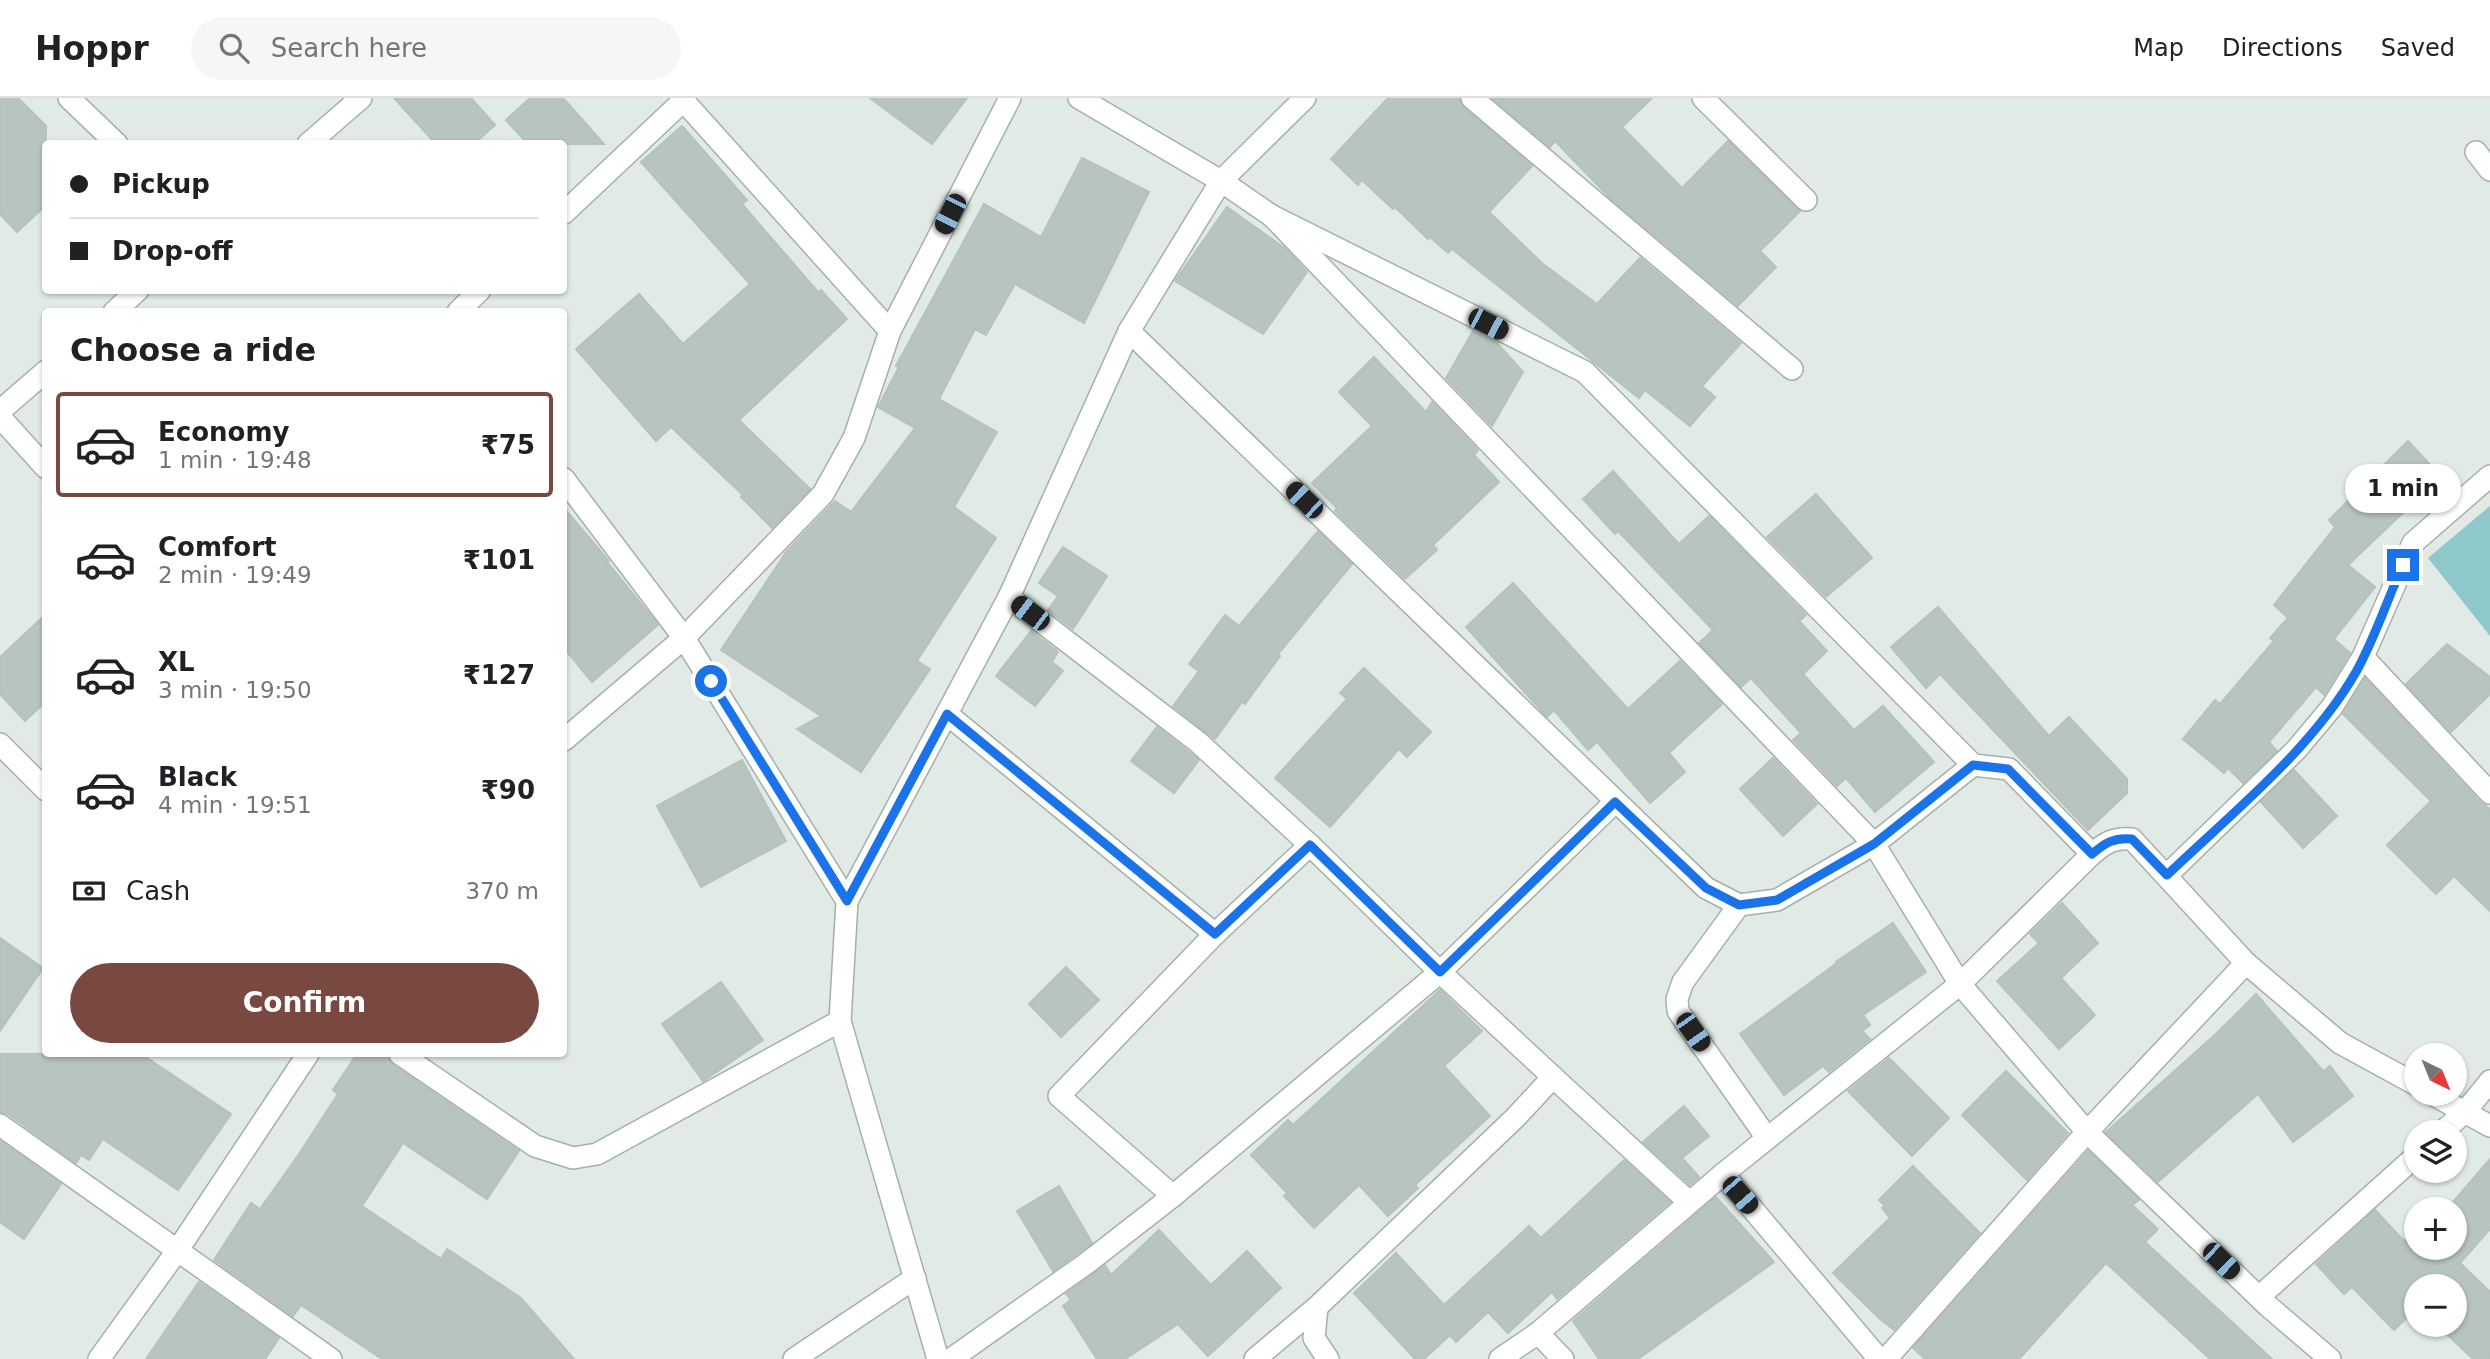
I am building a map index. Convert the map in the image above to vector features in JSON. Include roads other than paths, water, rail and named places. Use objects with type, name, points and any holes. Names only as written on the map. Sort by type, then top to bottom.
[{"type":"street","points":[[69,98],[113,140]]},
{"type":"street","points":[[313,140],[361,98]]},
{"type":"street","points":[[567,737],[684,638],[823,494],[854,438],[890,331],[1010,98]]},
{"type":"street","points":[[1079,98],[1221,181],[1272,216],[1585,372],[1973,765],[2008,769],[2092,854]]},
{"type":"street","points":[[938,1359],[840,1021],[847,901],[1009,597],[1129,331],[1221,181],[1305,98]]},
{"type":"street","points":[[1472,98],[1792,369]]},
{"type":"street","points":[[1703,98],[1806,200]]},
{"type":"street","points":[[567,210],[682,99],[890,331]]},
{"type":"street","points":[[2476,152],[2490,170]]},
{"type":"street","points":[[1272,216],[1874,844],[1960,984],[2087,1132],[2259,1297],[2330,1359]]},
{"type":"street","points":[[118,308],[134,294]]},
{"type":"street","points":[[462,308],[476,294]]},
{"type":"street","points":[[1129,331],[1706,888],[1739,905],[1777,900],[1874,844],[1973,765]]},
{"type":"street","points":[[0,411],[42,374]]},
{"type":"street","points":[[0,417],[42,464]]},
{"type":"street","points":[[2167,875],[2296,750],[2332,708],[2364,657],[2413,542],[2490,476]]},
{"type":"street","points":[[567,486],[684,638],[847,901]]},
{"type":"street","points":[[1009,597],[1198,742],[1310,845],[1440,972],[1689,1202]]},
{"type":"street","points":[[2364,657],[2490,793]]},
{"type":"street","points":[[947,714],[1215,934]]},
{"type":"street","points":[[0,744],[42,786]]},
{"type":"street","points":[[951,1359],[1087,1263],[1172,1196],[1440,972],[1615,802]]},
{"type":"street","points":[[1500,1359],[1538,1333],[1689,1202],[1960,984],[2108,841],[2132,839],[2246,962],[2340,1043],[2404,1078]]},
{"type":"street","points":[[1172,1196],[1059,1096],[1215,934],[1310,845]]},
{"type":"street","points":[[1739,905],[1683,982],[1677,999],[1678,1011],[1767,1138]]},
{"type":"street","points":[[1886,1359],[2087,1132],[2246,962]]},
{"type":"street","points":[[404,1057],[535,1146],[573,1158],[597,1154],[840,1021]]},
{"type":"street","points":[[99,1359],[177,1251],[306,1057]]},
{"type":"street","points":[[1255,1359],[1317,1307],[1516,1117],[1553,1077]]},
{"type":"street","points":[[2456,1120],[2490,1082]]},
{"type":"street","points":[[2454,1106],[2490,1126]]},
{"type":"street","points":[[0,1125],[331,1359]]},
{"type":"street","points":[[2259,1297],[2404,1167]]},
{"type":"street","points":[[1723,1174],[1879,1359]]},
{"type":"street","points":[[794,1359],[915,1278]]},
{"type":"street","points":[[1317,1307],[1314,1338],[1328,1359]]},
{"type":"street","points":[[1538,1333],[1563,1359]]},
{"type":"water","points":[[2490,506],[2490,636],[2428,558]]}]
